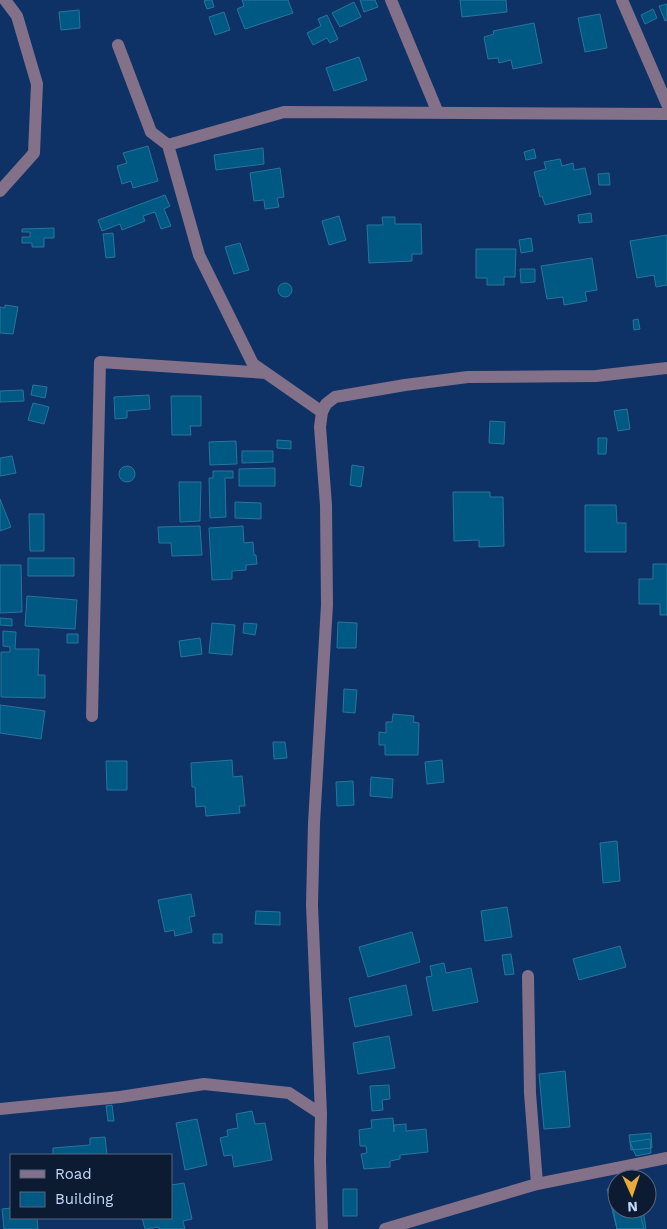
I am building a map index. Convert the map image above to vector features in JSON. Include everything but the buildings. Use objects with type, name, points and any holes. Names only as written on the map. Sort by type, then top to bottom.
[{"type":"street","points":[[0,191],[34,154],[38,84],[17,16],[5,0]]},
{"type":"street","points":[[391,0],[438,113]]},
{"type":"street","points":[[622,0],[667,104]]},
{"type":"street","points":[[118,45],[151,132],[168,144],[199,256],[253,364],[322,412]]},
{"type":"street","points":[[168,144],[284,112],[667,114]]},
{"type":"street","points":[[92,716],[100,362],[266,373]]},
{"type":"street","points":[[322,1229],[321,1114],[312,905],[315,813],[327,605],[326,505],[320,427],[322,412],[326,404],[335,396],[405,385],[468,377],[596,376],[667,368]]},
{"type":"street","points":[[528,976],[530,1093],[537,1184]]},
{"type":"street","points":[[0,1109],[120,1097],[204,1084],[289,1093],[321,1114]]},
{"type":"street","points":[[385,1229],[537,1184],[667,1158]]}]
